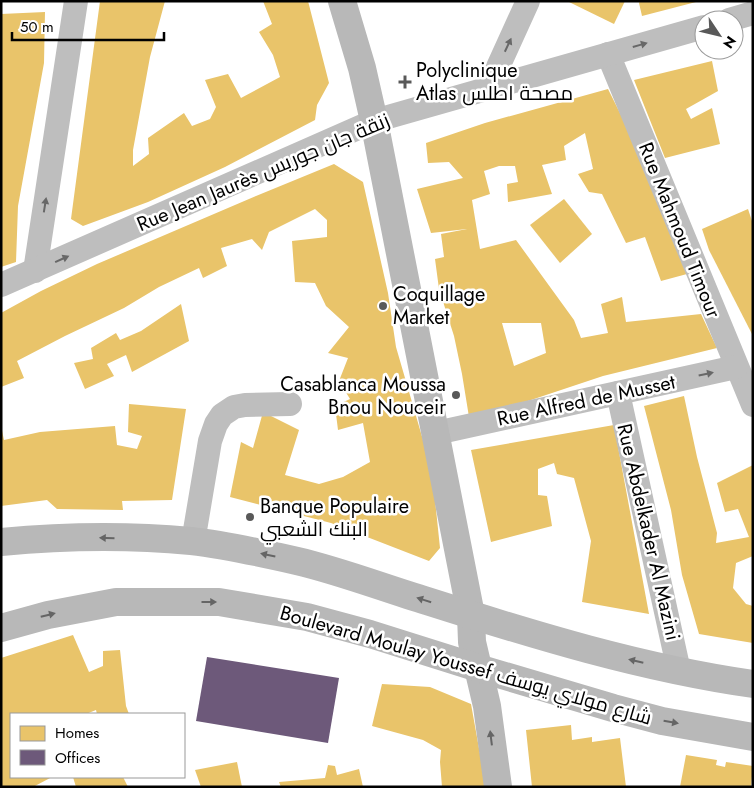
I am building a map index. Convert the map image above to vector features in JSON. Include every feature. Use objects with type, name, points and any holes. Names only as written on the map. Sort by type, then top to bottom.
[{"type":"main road","points":[[342,1],[362,68],[374,121],[436,433],[471,615],[472,642],[487,706],[498,787]]},
{"type":"main road","points":[[1,542],[57,537],[193,542],[300,562],[600,653],[679,671],[753,684]]},
{"type":"main road","name":"Boulevard Moulay Youssef شارع مولاي يوسف","points":[[1,628],[48,615],[116,602],[220,602],[308,617],[613,708],[662,720],[753,737]]},
{"type":"street","points":[[35,271],[76,1]]},
{"type":"street","points":[[488,89],[528,1]]},
{"type":"street","name":"Rue Jean Jaurès زنقة جان جوريس","points":[[1,285],[374,121],[694,30]]},
{"type":"street","name":"Rue Mahmoud Timour","points":[[608,54],[753,405]]},
{"type":"street","name":"Rue Alfred de Musset","points":[[436,433],[736,367]]},
{"type":"street","name":"Rue Abdelkader Al Mazini","points":[[618,393],[679,671]]},
{"type":"street","points":[[193,542],[210,441],[216,424],[222,415],[234,408],[245,406],[290,404]]},
{"type":"building: Homes","points":[[100,1],[165,1],[150,57],[133,150],[133,166],[149,154],[148,138],[184,113],[192,126],[210,119],[216,107],[205,80],[228,74],[241,98],[280,77],[273,55],[259,32],[272,24],[263,1],[308,1],[329,83],[317,105],[315,120],[225,167],[148,202],[83,226],[71,219]]},
{"type":"building: Homes","points":[[567,1],[625,1],[614,24]]},
{"type":"building: Homes","points":[[640,1],[696,1],[696,2],[642,16]]},
{"type":"building: Homes","points":[[45,12],[44,63],[18,206],[16,262],[1,267],[1,14]]},
{"type":"building: Homes","points":[[712,61],[718,91],[686,109],[691,119],[712,108],[720,144],[665,158],[634,80]]},
{"type":"building: Homes","points":[[608,89],[624,121],[687,274],[661,281],[645,237],[626,243],[602,194],[589,192],[578,174],[593,169],[585,133],[564,146],[566,160],[542,165],[552,194],[508,202],[507,184],[518,182],[515,166],[499,166],[484,171],[490,194],[472,200],[480,249],[516,240],[574,320],[581,338],[608,333],[601,304],[622,297],[626,322],[701,314],[717,348],[603,376],[525,402],[469,417],[454,336],[439,289],[435,259],[444,257],[441,234],[467,229],[431,233],[417,189],[463,178],[449,162],[428,163],[426,143],[485,123]],"holes":[[[502,323],[541,323],[546,353],[514,366]]]},
{"type":"building: Homes","points":[[334,164],[363,182],[388,293],[396,347],[432,471],[440,548],[429,561],[331,523],[230,497],[241,442],[253,448],[263,412],[299,430],[285,475],[319,484],[343,477],[370,462],[363,423],[338,430],[335,406],[350,399],[339,381],[348,358],[328,353],[349,327],[326,306],[315,283],[295,282],[292,241],[327,237],[327,220],[315,209],[269,232],[262,250],[252,239],[221,248],[227,266],[203,278],[199,268],[17,361],[24,378],[1,387],[1,313],[97,264]]},
{"type":"building: Homes","points":[[564,199],[592,234],[560,263],[530,225]]},
{"type":"building: Homes","points":[[748,209],[753,224],[753,336],[709,250],[702,229]]},
{"type":"building: Homes","points":[[181,304],[189,341],[132,372],[126,355],[107,364],[114,376],[85,389],[74,363],[93,359],[91,348],[116,333],[120,340],[141,331]]},
{"type":"building: Homes","points":[[684,396],[697,457],[717,533],[716,543],[749,537],[738,509],[725,512],[717,483],[753,465],[753,556],[736,563],[733,588],[746,604],[753,606],[753,643],[699,634],[682,575],[671,510],[644,406]]},
{"type":"building: Homes","points":[[129,404],[186,409],[172,500],[122,501],[123,510],[57,509],[47,500],[1,506],[1,426],[4,440],[40,432],[115,426],[117,445],[137,449],[142,436],[128,432]]},
{"type":"building: Homes","points":[[614,425],[649,614],[582,602],[591,541],[574,478],[557,474],[554,463],[538,469],[538,495],[547,496],[552,526],[491,542],[471,450]]},
{"type":"building: Homes","points":[[73,635],[89,672],[103,666],[103,651],[120,650],[126,706],[129,713],[97,713],[96,710],[88,713],[10,713],[10,778],[50,778],[33,787],[1,787],[1,658]]},
{"type":"building: Homes","points":[[382,684],[430,687],[471,704],[486,787],[442,787],[441,750],[423,740],[372,726]]},
{"type":"building: Homes","points":[[571,725],[572,740],[592,737],[592,742],[620,738],[626,787],[532,787],[526,730]]},
{"type":"building: Homes","points":[[686,755],[717,760],[716,765],[725,767],[726,762],[753,766],[751,787],[680,787]]},
{"type":"building: Homes","points":[[237,762],[242,787],[201,787],[195,770]]},
{"type":"building: Homes","points":[[328,765],[335,766],[337,775],[359,769],[363,787],[281,787],[279,782],[325,778]]},
{"type":"building: Homes","points":[[73,778],[124,778],[128,787],[76,787]]},
{"type":"building: Offices","points":[[207,657],[339,678],[328,743],[196,721]]},
{"type":"place","name":"Polyclinique Atlas مصحة اطلس","points":[[405,82]]},
{"type":"place","name":"Coquillage Market","points":[[383,306]]},
{"type":"place","name":"Casablanca Moussa Bnou Nouceir","points":[[456,395]]},
{"type":"place","name":"Banque Populaire البنك الشعبي","points":[[250,517]]}]
